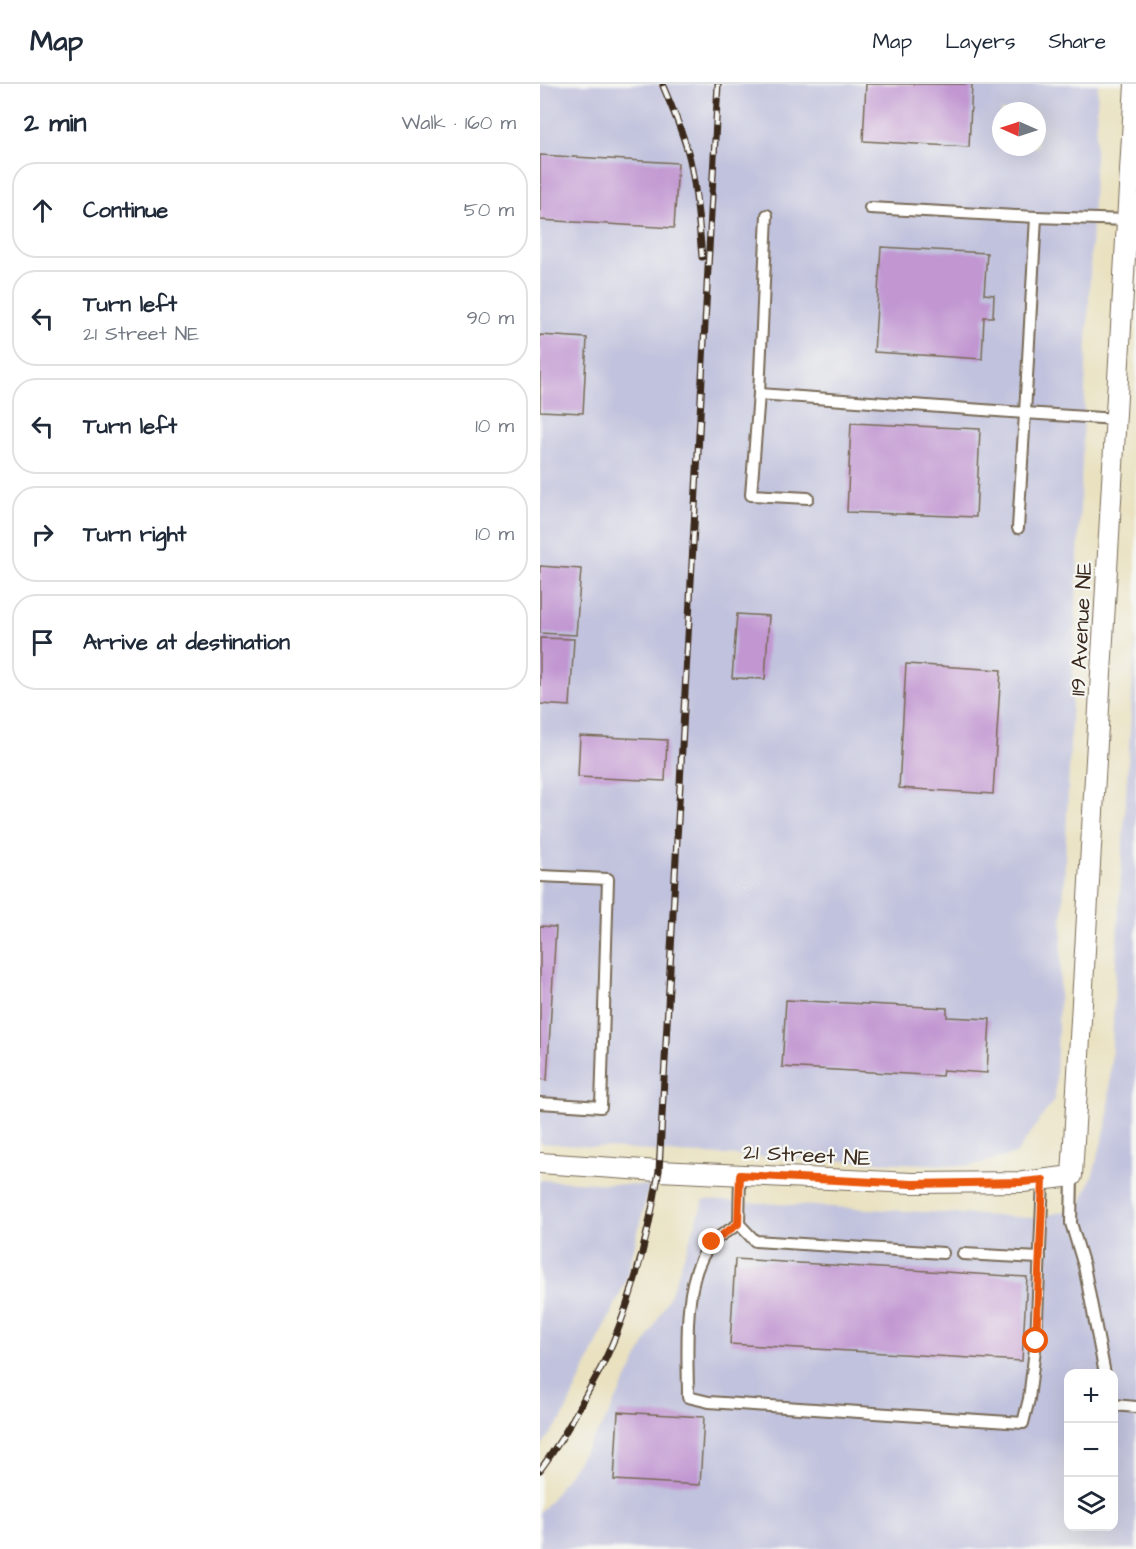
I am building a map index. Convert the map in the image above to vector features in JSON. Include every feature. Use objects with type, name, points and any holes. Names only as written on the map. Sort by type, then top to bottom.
[{"type":"street","name":"119 Avenue NE","points":[[1072,1176],[1116,419],[1132,220],[1136,84]]},
{"type":"street","name":"21 Street NE","points":[[540,1163],[912,1184],[1023,1182],[1072,1176]]},
{"type":"lane","points":[[870,208],[1132,220]]},
{"type":"lane","points":[[767,215],[759,394],[751,495],[808,498]]},
{"type":"lane","points":[[1018,528],[1036,217]]},
{"type":"lane","points":[[759,394],[1116,419]]},
{"type":"lane","points":[[540,876],[608,879],[601,1107],[540,1103]]},
{"type":"lane","points":[[740,1175],[738,1224],[755,1241],[943,1253]]},
{"type":"lane","points":[[1072,1176],[1071,1223],[1084,1266],[1104,1369]]},
{"type":"lane","points":[[738,1224],[712,1242],[699,1262],[689,1303],[688,1397],[709,1402],[1023,1423],[1029,1399],[1036,1341],[1043,1180]]},
{"type":"lane","points":[[963,1254],[1040,1258]]},
{"type":"lane","points":[[1118,1405],[1136,1407]]},
{"type":"shaded area","points":[[540,84],[1098,84],[1055,1098],[1016,1154],[969,1166],[679,1153],[540,1143]]},
{"type":"shaded area","points":[[1136,632],[1136,1549],[540,1549],[540,1512],[606,1420],[671,1293],[704,1200],[1034,1218],[1079,1208],[1093,1174],[1108,1119]]},
{"type":"shaded area","points":[[540,1180],[649,1186],[626,1281],[562,1419],[540,1448]]},
{"type":"building","points":[[866,84],[972,84],[969,147],[863,141]]},
{"type":"building","points":[[540,155],[678,163],[674,228],[540,220]]},
{"type":"building","points":[[881,247],[987,253],[984,294],[994,295],[993,317],[984,317],[982,359],[874,352]]},
{"type":"building","points":[[540,335],[587,338],[583,413],[540,411]]},
{"type":"building","points":[[851,423],[980,429],[976,517],[847,512]]},
{"type":"building","points":[[540,566],[581,569],[576,635],[540,633]]},
{"type":"building","points":[[737,614],[769,616],[765,679],[732,678]]},
{"type":"building","points":[[540,638],[574,639],[570,706],[540,704]]},
{"type":"building","points":[[906,664],[1001,670],[993,794],[899,788]]},
{"type":"building","points":[[580,736],[667,740],[665,781],[578,777]]},
{"type":"building","points":[[540,926],[556,927],[547,1080],[540,1079]]},
{"type":"building","points":[[786,1000],[947,1008],[947,1017],[990,1019],[987,1073],[943,1070],[942,1076],[782,1067]]},
{"type":"building","points":[[735,1259],[1027,1277],[1022,1361],[730,1344]]},
{"type":"building","points":[[618,1412],[704,1417],[700,1485],[614,1480]]},
{"type":"railway","points":[[540,1470],[572,1421],[613,1341],[638,1270],[659,1171],[718,84]]},
{"type":"railway","points":[[663,86],[690,160],[702,257]]},
{"type":"route","points":[[712,1242],[738,1224],[740,1175],[912,1184],[1043,1180],[1036,1341]]}]
